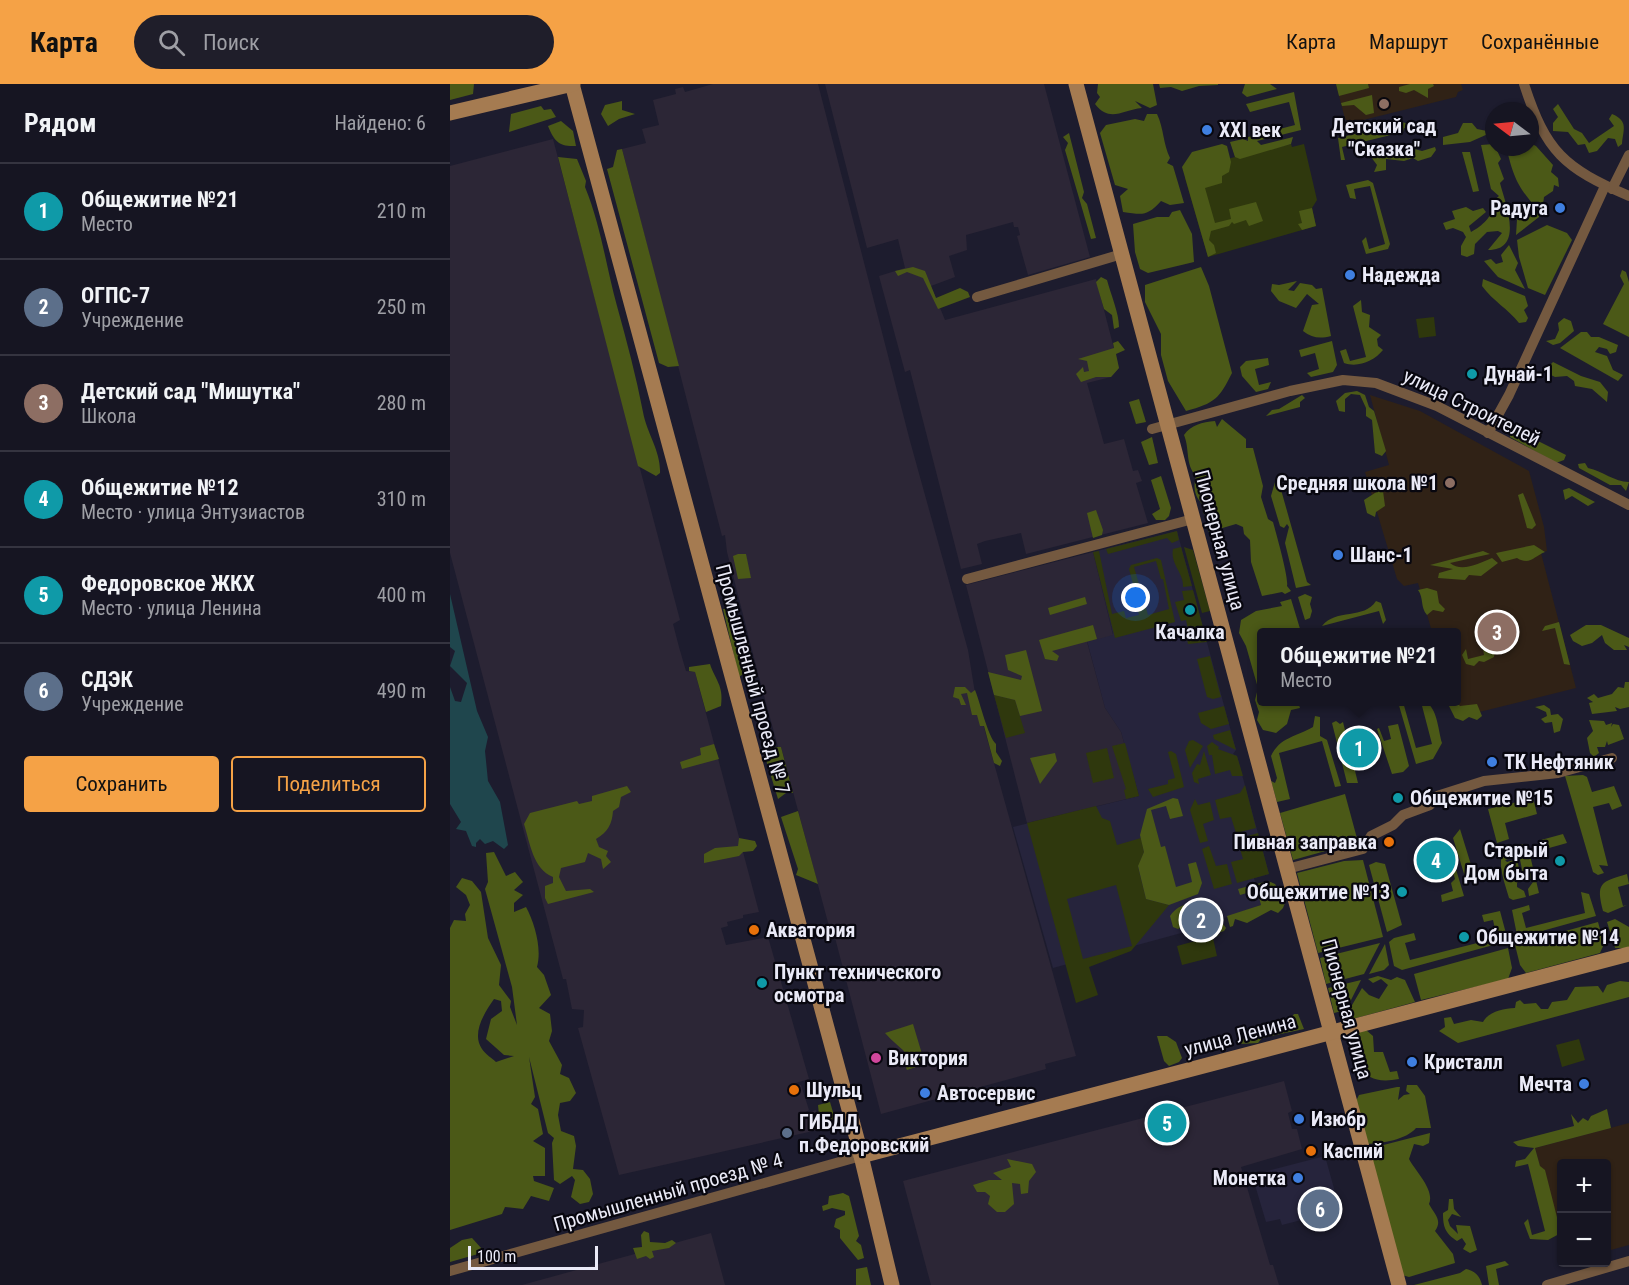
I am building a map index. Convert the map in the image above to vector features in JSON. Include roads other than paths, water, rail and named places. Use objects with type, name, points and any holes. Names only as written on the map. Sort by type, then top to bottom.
[{"type":"street","points":[[450,113],[572,84]]},
{"type":"street","name":"Промышленный проезд № 7","points":[[572,84],[861,1156],[892,1285]]},
{"type":"street","name":"Пионерная улица","points":[[1076,84],[1122,254],[1159,427],[1193,519],[1399,1285]]},
{"type":"street","points":[[1524,84],[1539,124],[1556,153],[1583,174],[1629,196]]},
{"type":"street","points":[[1488,433],[1509,395],[1609,187],[1629,155]]},
{"type":"street","points":[[977,297],[1122,254]]},
{"type":"street","name":"улица Строителей","points":[[1159,427],[1290,391],[1350,380],[1394,387],[1437,406],[1629,505]]},
{"type":"street","points":[[967,579],[1193,519]]},
{"type":"street","points":[[1287,869],[1364,849],[1371,836],[1393,825],[1403,815],[1430,805],[1437,796],[1484,781],[1558,772],[1612,758]]},
{"type":"street","name":"улица Ленина","points":[[861,1156],[1629,954]]},
{"type":"street","name":"Промышленный проезд № 4","points":[[450,1271],[861,1156]]},
{"type":"street","points":[[1547,1285],[1629,1261]]},
{"type":"place","name":"Детский сад \"Сказка\"","points":[[1384,104]]},
{"type":"place","name":"XXI век","points":[[1207,130]]},
{"type":"place","name":"Радуга","points":[[1560,208]]},
{"type":"place","name":"Надежда","points":[[1350,275]]},
{"type":"place","name":"Дунай-1","points":[[1472,374]]},
{"type":"place","name":"Средняя школа №1","points":[[1450,483]]},
{"type":"place","name":"Шанс-1","points":[[1338,555]]},
{"type":"place","name":"Качалка","points":[[1190,610]]},
{"type":"place","name":"Детский сад \"Мишутка\"","points":[[1497,632]]},
{"type":"place","name":"Общежитие №21","points":[[1359,748]]},
{"type":"place","name":"ТК Нефтяник","points":[[1492,762]]},
{"type":"place","name":"Общежитие №15","points":[[1398,798]]},
{"type":"place","name":"Пивная заправка","points":[[1389,842]]},
{"type":"place","name":"Общежитие №12","points":[[1436,860]]},
{"type":"place","name":"Старый Дом быта","points":[[1560,861]]},
{"type":"place","name":"Общежитие №13","points":[[1402,892]]},
{"type":"place","name":"ОГПС-7","points":[[1201,920]]},
{"type":"place","name":"Акватория","points":[[754,930]]},
{"type":"place","name":"Общежитие №14","points":[[1464,937]]},
{"type":"place","name":"Пункт технического осмотра","points":[[762,983]]},
{"type":"place","name":"Виктория","points":[[876,1058]]},
{"type":"place","name":"Кристалл","points":[[1412,1062]]},
{"type":"place","name":"Мечта","points":[[1584,1084]]},
{"type":"place","name":"Шульц","points":[[794,1090]]},
{"type":"place","name":"Автосервис","points":[[925,1093]]},
{"type":"place","name":"Изюбр","points":[[1299,1119]]},
{"type":"place","name":"Федоровское ЖКХ","points":[[1167,1123]]},
{"type":"place","name":"ГИБДД п.Федоровский","points":[[787,1133]]},
{"type":"place","name":"Каспий","points":[[1311,1151]]},
{"type":"place","name":"Монетка","points":[[1298,1178]]},
{"type":"place","name":"СДЭК","points":[[1320,1209]]}]
